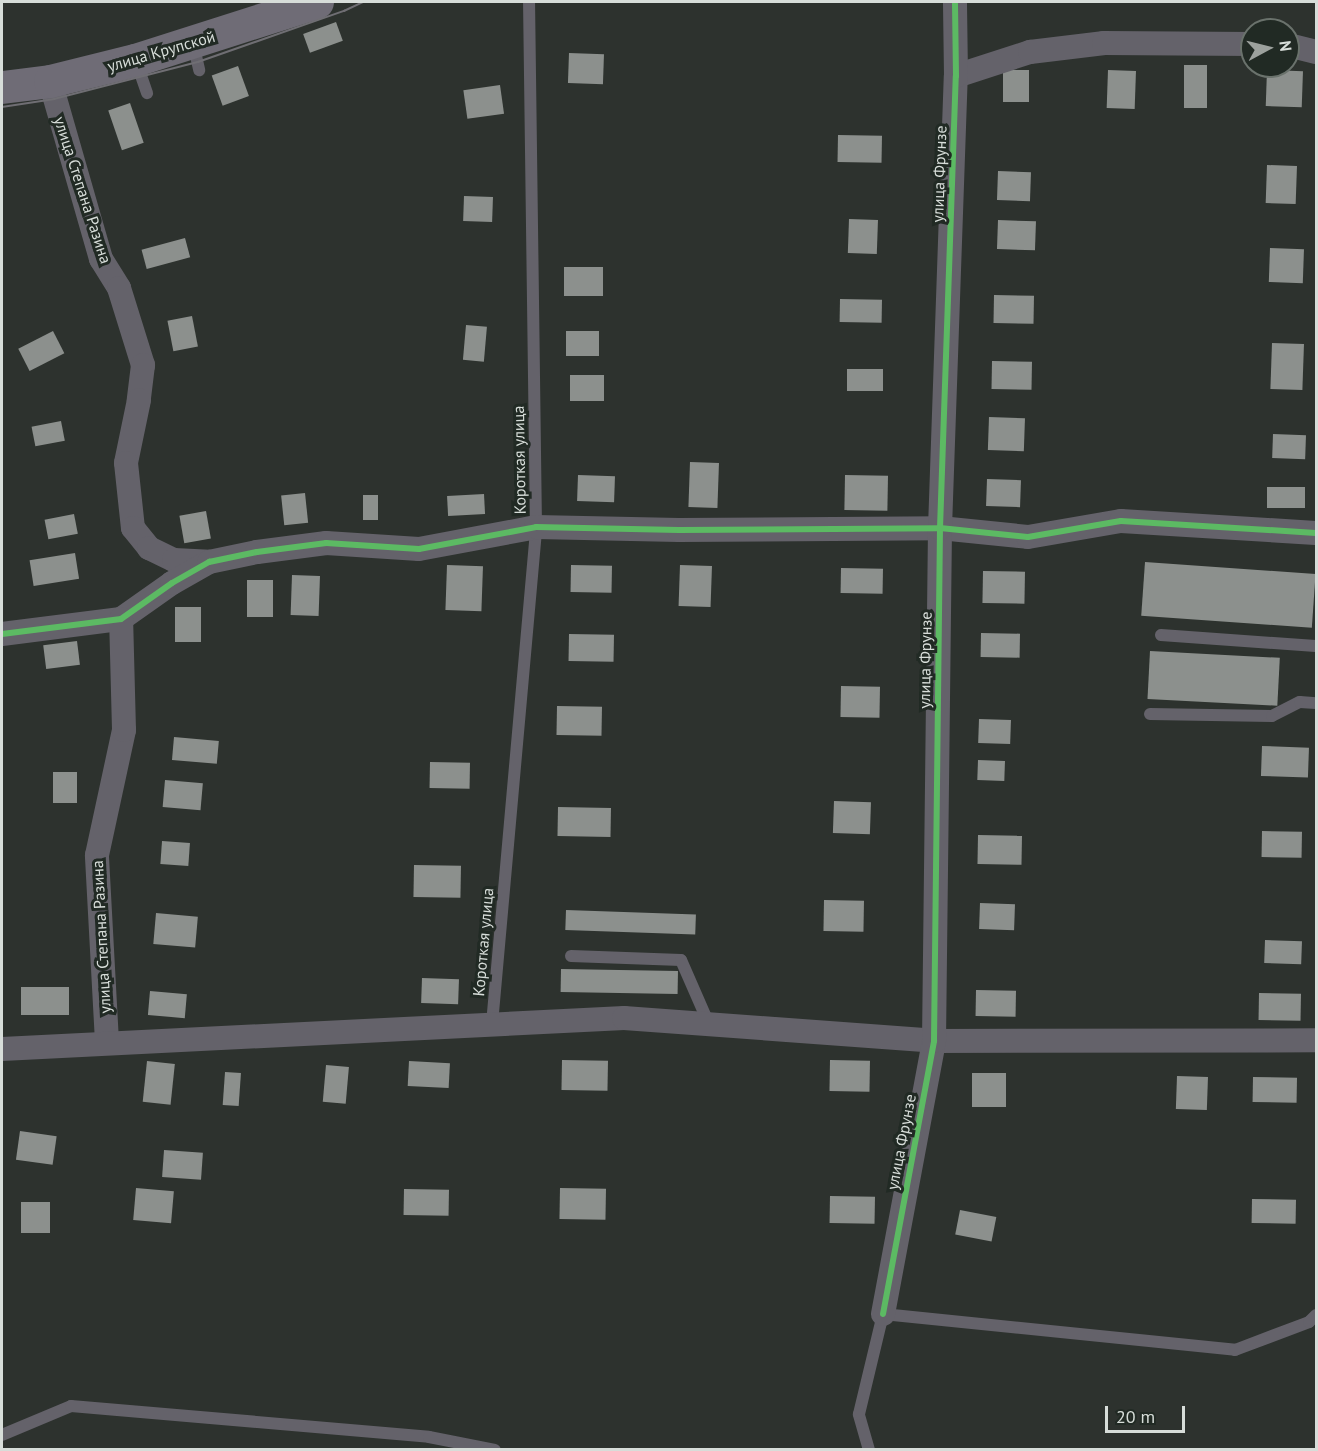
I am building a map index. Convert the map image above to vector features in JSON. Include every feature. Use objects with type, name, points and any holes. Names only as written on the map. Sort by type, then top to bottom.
[{"type":"main road","name":"улица Крупской","points":[[2,87],[50,81],[135,60],[196,56],[317,2]]},
{"type":"street","name":"улица Фрунзе","points":[[883,1314],[934,1041],[940,528],[956,75],[955,2]]},
{"type":"street","points":[[956,75],[1030,52],[1104,43],[1240,44]]},
{"type":"street","points":[[1300,48],[1317,52]]},
{"type":"street","name":"улица Степана Разина","points":[[50,81],[101,259],[119,288],[143,365],[139,400],[126,463],[133,528],[149,548],[174,560],[209,562]]},
{"type":"street","points":[[2,634],[121,619],[172,583],[209,562],[257,552],[326,543],[419,549],[536,526],[679,530],[940,528],[1028,537],[1121,521],[1317,533]]},
{"type":"street","name":"улица Степана Разина","points":[[107,1042],[97,855],[124,730],[121,619]]},
{"type":"street","points":[[2,1049],[624,1018],[934,1041],[1317,1040]]},
{"type":"lane","name":"Короткая улица","points":[[492,1024],[536,526],[529,2]]},
{"type":"lane","points":[[135,60],[147,93]]},
{"type":"lane","points":[[1161,635],[1317,646]]},
{"type":"lane","points":[[1150,714],[1272,716],[1300,702],[1317,703]]},
{"type":"lane","points":[[571,956],[681,960],[709,1024]]},
{"type":"lane","points":[[869,1449],[859,1414],[883,1314],[1235,1350],[1309,1322],[1317,1315]]},
{"type":"lane","points":[[2,1436],[71,1406],[429,1437],[495,1449]]},
{"type":"building","points":[[336,22],[343,41],[310,53],[303,34]]},
{"type":"building","points":[[569,53],[604,54],[603,84],[568,83]]},
{"type":"building","points":[[1184,65],[1207,65],[1207,108],[1184,108]]},
{"type":"building","points":[[238,66],[249,96],[223,106],[212,76]]},
{"type":"building","points":[[1003,70],[1029,70],[1029,102],[1003,102]]},
{"type":"building","points":[[1108,70],[1136,71],[1135,109],[1107,108]]},
{"type":"building","points":[[1300,71],[1303,71],[1302,107],[1266,106],[1267,78],[1300,78]]},
{"type":"building","points":[[500,85],[504,114],[467,119],[463,90]]},
{"type":"building","points":[[130,103],[144,143],[122,150],[108,110]]},
{"type":"building","points":[[838,135],[882,136],[882,163],[838,162]]},
{"type":"building","points":[[1267,165],[1297,166],[1296,204],[1266,203]]},
{"type":"building","points":[[998,171],[1031,172],[1030,201],[997,200]]},
{"type":"building","points":[[464,196],[493,197],[492,222],[463,221]]},
{"type":"building","points":[[849,219],[878,220],[877,254],[848,253]]},
{"type":"building","points":[[998,220],[1036,221],[1035,250],[997,249]]},
{"type":"building","points":[[185,238],[190,257],[147,269],[142,250]]},
{"type":"building","points":[[1270,248],[1304,249],[1303,283],[1269,282]]},
{"type":"building","points":[[564,267],[603,267],[603,296],[564,296]]},
{"type":"building","points":[[994,295],[1034,296],[1034,324],[994,323]]},
{"type":"building","points":[[840,299],[882,300],[882,323],[840,322]]},
{"type":"building","points":[[192,316],[198,346],[173,351],[167,321]]},
{"type":"building","points":[[466,325],[487,327],[484,362],[463,360]]},
{"type":"building","points":[[53,331],[64,353],[30,371],[18,349]]},
{"type":"building","points":[[566,331],[599,331],[599,356],[566,356]]},
{"type":"building","points":[[1272,343],[1304,344],[1302,390],[1270,389]]},
{"type":"building","points":[[992,361],[1032,362],[1032,390],[992,389]]},
{"type":"building","points":[[847,369],[883,369],[883,391],[847,391]]},
{"type":"building","points":[[570,375],[604,375],[604,401],[570,401]]},
{"type":"building","points":[[989,417],[1025,418],[1024,451],[988,450]]},
{"type":"building","points":[[61,421],[65,441],[35,446],[32,427]]},
{"type":"building","points":[[1273,434],[1306,435],[1305,459],[1272,458]]},
{"type":"building","points":[[690,462],[719,463],[717,508],[688,507]]},
{"type":"building","points":[[578,475],[615,476],[614,502],[577,501]]},
{"type":"building","points":[[845,475],[888,476],[887,511],[844,510]]},
{"type":"building","points":[[987,479],[1021,480],[1020,507],[986,506]]},
{"type":"building","points":[[1267,487],[1305,487],[1305,508],[1267,508]]},
{"type":"building","points":[[305,493],[308,523],[284,525],[281,496]]},
{"type":"building","points":[[484,494],[485,514],[448,516],[447,496]]},
{"type":"building","points":[[363,495],[378,495],[378,520],[363,520]]},
{"type":"building","points":[[206,511],[211,539],[184,543],[179,516]]},
{"type":"building","points":[[74,514],[78,534],[48,539],[45,520]]},
{"type":"building","points":[[75,553],[79,579],[34,586],[30,560]]},
{"type":"building","points":[[1145,562],[1316,574],[1312,628],[1141,616]]},
{"type":"building","points":[[447,565],[483,566],[481,611],[445,610]]},
{"type":"building","points":[[571,565],[612,566],[612,593],[571,592]]},
{"type":"building","points":[[680,565],[712,566],[711,607],[679,606]]},
{"type":"building","points":[[841,568],[883,569],[883,594],[841,593]]},
{"type":"building","points":[[983,571],[1025,572],[1024,604],[982,603]]},
{"type":"building","points":[[292,575],[320,576],[319,616],[291,615]]},
{"type":"building","points":[[247,580],[273,580],[273,617],[247,617]]},
{"type":"building","points":[[175,607],[201,607],[201,642],[175,642]]},
{"type":"building","points":[[981,633],[1020,634],[1020,658],[981,657]]},
{"type":"building","points":[[569,634],[614,635],[614,662],[569,661]]},
{"type":"building","points":[[77,641],[80,665],[46,669],[43,645]]},
{"type":"building","points":[[1150,651],[1280,658],[1277,706],[1147,699]]},
{"type":"building","points":[[841,686],[880,687],[879,718],[840,717]]},
{"type":"building","points":[[557,706],[602,707],[601,736],[556,735]]},
{"type":"building","points":[[979,719],[1011,720],[1010,744],[978,743]]},
{"type":"building","points":[[174,737],[219,741],[217,764],[172,760]]},
{"type":"building","points":[[1262,746],[1309,748],[1308,778],[1261,776]]},
{"type":"building","points":[[978,760],[1005,761],[1004,781],[977,780]]},
{"type":"building","points":[[430,762],[470,763],[470,789],[430,788]]},
{"type":"building","points":[[53,772],[77,772],[77,803],[53,803]]},
{"type":"building","points":[[165,780],[203,783],[201,810],[163,807]]},
{"type":"building","points":[[834,801],[871,802],[870,834],[833,833]]},
{"type":"building","points":[[558,807],[611,808],[610,837],[557,836]]},
{"type":"building","points":[[1262,831],[1302,832],[1302,858],[1262,857]]},
{"type":"building","points":[[978,835],[1022,836],[1021,865],[977,864]]},
{"type":"building","points":[[162,841],[190,843],[188,866],[160,864]]},
{"type":"building","points":[[414,865],[461,866],[460,898],[413,897]]},
{"type":"building","points":[[824,900],[864,901],[863,932],[823,931]]},
{"type":"building","points":[[980,903],[1015,904],[1014,930],[979,929]]},
{"type":"building","points":[[566,910],[696,915],[695,935],[565,930]]},
{"type":"building","points":[[156,913],[198,917],[195,948],[153,944]]},
{"type":"building","points":[[1265,940],[1302,941],[1301,964],[1264,963]]},
{"type":"building","points":[[561,969],[678,971],[678,994],[561,992]]},
{"type":"building","points":[[422,978],[459,979],[458,1004],[421,1003]]},
{"type":"building","points":[[21,987],[69,987],[69,1015],[21,1015]]},
{"type":"building","points":[[976,990],[1016,991],[1016,1017],[976,1016]]},
{"type":"building","points":[[150,991],[187,994],[185,1018],[148,1015]]},
{"type":"building","points":[[1259,993],[1301,994],[1301,1021],[1259,1020]]},
{"type":"building","points":[[562,1060],[608,1061],[607,1091],[561,1090]]},
{"type":"building","points":[[830,1060],[870,1061],[869,1092],[829,1091]]},
{"type":"building","points":[[147,1061],[175,1064],[171,1105],[143,1102]]},
{"type":"building","points":[[409,1061],[450,1063],[449,1088],[408,1086]]},
{"type":"building","points":[[326,1065],[349,1067],[346,1104],[323,1102]]},
{"type":"building","points":[[225,1072],[241,1073],[239,1106],[223,1105]]},
{"type":"building","points":[[972,1073],[1006,1073],[1006,1107],[972,1107]]},
{"type":"building","points":[[1177,1076],[1208,1077],[1207,1110],[1176,1109]]},
{"type":"building","points":[[1253,1077],[1297,1078],[1297,1103],[1253,1102]]},
{"type":"building","points":[[20,1131],[57,1136],[53,1165],[16,1160]]},
{"type":"building","points":[[164,1150],[203,1153],[201,1180],[162,1177]]},
{"type":"building","points":[[136,1188],[174,1191],[171,1223],[133,1220]]},
{"type":"building","points":[[560,1188],[606,1189],[605,1220],[559,1219]]},
{"type":"building","points":[[404,1189],[449,1190],[449,1216],[404,1215]]},
{"type":"building","points":[[830,1196],[875,1197],[875,1224],[830,1223]]},
{"type":"building","points":[[1252,1199],[1296,1200],[1296,1224],[1252,1223]]},
{"type":"building","points":[[21,1202],[50,1202],[50,1233],[21,1233]]},
{"type":"building","points":[[960,1210],[996,1217],[992,1242],[955,1235]]},
{"type":"tram line","points":[[2,107],[54,99],[198,62],[344,11],[363,2]]},
{"type":"cycle path","points":[[883,1314],[934,1041],[940,528],[956,76],[955,2]]},
{"type":"cycle path","points":[[2,634],[121,619],[172,583],[209,562],[257,552],[326,543],[419,549],[536,527],[679,530],[940,528],[1028,537],[1121,521],[1316,533]]}]
